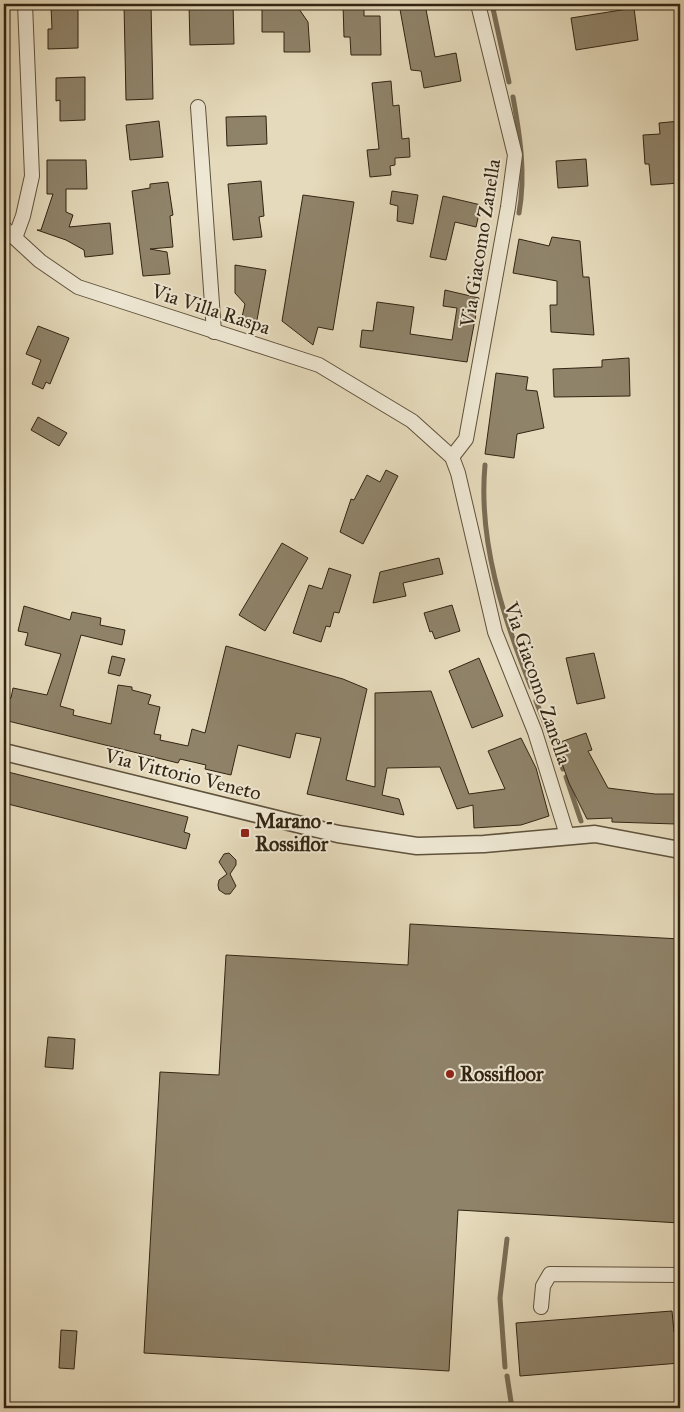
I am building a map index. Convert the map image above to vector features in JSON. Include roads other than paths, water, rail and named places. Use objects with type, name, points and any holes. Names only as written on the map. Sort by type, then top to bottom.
[{"type":"street","points":[[15,238],[23,216],[32,176],[25,4]]},
{"type":"street","name":"Via Giacomo Zanella","points":[[478,4],[515,155],[508,207],[466,439],[452,456],[495,632],[535,732],[567,835]]},
{"type":"street","points":[[198,107],[214,332]]},
{"type":"street","name":"Via Villa Raspa","points":[[4,228],[40,261],[78,287],[319,365],[412,420],[452,456]]},
{"type":"street","name":"Via Vittorio Veneto","points":[[4,752],[338,834],[408,844],[484,844],[567,835],[596,834],[680,850]]},
{"type":"street","points":[[541,1307],[543,1286],[550,1274],[680,1274]]},
{"type":"waterway","points":[[492,4],[509,82]]},
{"type":"waterway","points":[[513,97],[522,169],[519,213]]},
{"type":"waterway","points":[[485,465],[485,522],[489,550],[502,606],[531,687]]},
{"type":"waterway","points":[[536,701],[563,769]]},
{"type":"waterway","points":[[566,777],[581,821]]},
{"type":"waterway","points":[[505,1367],[500,1298],[507,1239]]},
{"type":"waterway","points":[[507,1376],[512,1408]]},
{"type":"place","name":"Marano - Rossiflor","points":[[245,833]]},
{"type":"place","name":"Rossifloor","points":[[450,1074]]}]
